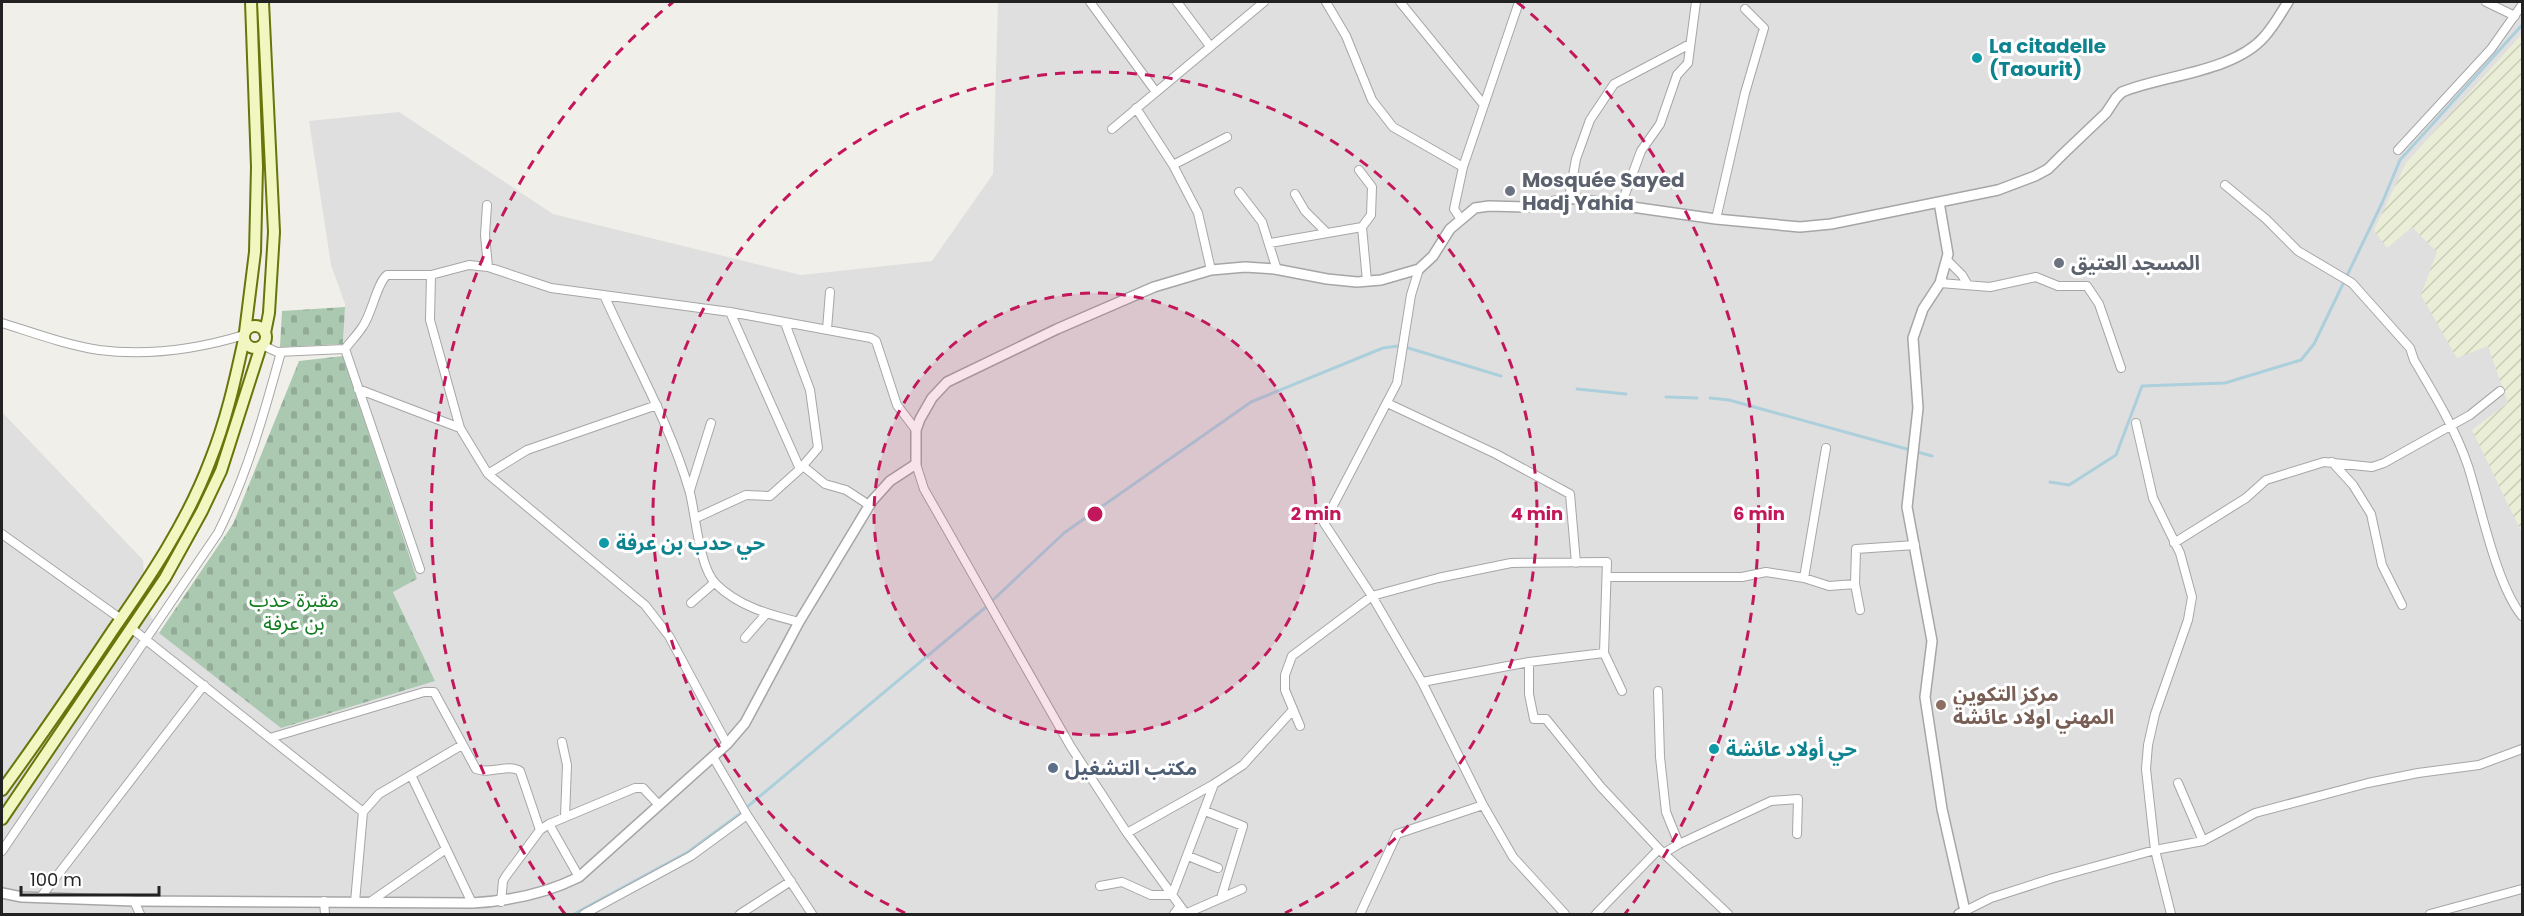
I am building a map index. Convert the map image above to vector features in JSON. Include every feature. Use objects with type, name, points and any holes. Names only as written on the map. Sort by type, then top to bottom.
[{"type":"main road","points":[[2,790],[50,725],[160,561],[210,463],[231,402],[245,335],[255,252],[258,168],[250,2]]},
{"type":"main road","points":[[2,819],[165,578],[202,511],[221,471],[262,345],[269,313],[274,232],[263,2]]},
{"type":"main road","points":[[245,335],[250,327],[257,326],[265,333]]},
{"type":"main road","points":[[245,335],[250,347],[262,345]]},
{"type":"street","points":[[1090,2],[1156,92]]},
{"type":"street","points":[[1177,2],[1210,46]]},
{"type":"street","points":[[1112,129],[1264,2]]},
{"type":"street","points":[[1326,2],[1347,36],[1372,100],[1393,127],[1462,167]]},
{"type":"street","points":[[1400,2],[1484,105]]},
{"type":"street","points":[[1460,218],[1454,210],[1462,167],[1519,2]]},
{"type":"street","points":[[1622,205],[1641,151],[1660,124],[1677,75],[1688,63],[1696,2]]},
{"type":"street","points":[[1242,889],[1186,914],[1127,833],[1071,747],[924,489],[916,464],[916,430],[932,398],[947,382],[1058,328],[1154,287],[1210,270],[1245,267],[1327,279],[1366,281],[1381,280],[1419,269],[1433,256],[1460,218],[1475,208],[1530,207],[1569,198],[1716,219],[1800,227],[1832,224],[1998,190],[2048,168],[2106,113],[2122,92],[2196,71],[2248,50],[2264,38],[2288,2]]},
{"type":"street","points":[[2486,2],[2515,16]]},
{"type":"street","points":[[2398,150],[2491,49],[2523,5]]},
{"type":"street","points":[[1716,219],[1744,93],[1764,28],[1745,9]]},
{"type":"street","points":[[1569,198],[1576,159],[1590,120],[1614,84],[1690,44]]},
{"type":"street","points":[[1136,108],[1173,165],[1198,213],[1210,270]]},
{"type":"street","points":[[1173,165],[1227,137]]},
{"type":"street","points":[[1359,170],[1372,187],[1371,215],[1362,228],[1366,281]]},
{"type":"street","points":[[2225,185],[2266,219],[2298,251],[2352,283],[2410,348],[2414,360],[2452,426],[2467,464],[2506,589],[2523,616]]},
{"type":"street","points":[[1239,192],[1262,222],[1277,270]]},
{"type":"street","points":[[1295,194],[1305,211],[1327,233]]},
{"type":"street","points":[[1939,202],[1947,260],[1940,283],[1923,309],[1913,338],[1918,408],[1907,507],[1932,641],[1925,697],[1942,809],[1962,913],[1991,898],[2053,878],[2155,850],[2203,841],[2255,813],[2368,783],[2418,773],[2480,765],[2523,749]]},
{"type":"street","points":[[487,206],[485,235],[488,267]]},
{"type":"street","points":[[1270,243],[1362,228]]},
{"type":"street","points":[[1947,260],[1962,275],[1968,285]]},
{"type":"street","points":[[262,345],[281,352],[345,349],[364,326],[383,279],[393,274],[430,274],[469,265],[488,267],[551,288],[730,312],[827,329],[876,341],[897,405],[916,430]]},
{"type":"street","points":[[1419,269],[1411,295],[1397,383],[1324,523],[1372,596],[1422,682],[1483,805],[1513,857],[1565,915]]},
{"type":"street","points":[[430,274],[430,320],[460,428],[488,474],[645,604],[669,636],[727,744]]},
{"type":"street","points":[[1940,283],[1990,287],[2036,277],[2058,286],[2087,286],[2099,304],[2121,368]]},
{"type":"street","points":[[827,329],[830,292]]},
{"type":"street","points":[[604,295],[657,405],[689,491],[696,518],[699,546],[714,583],[734,598],[766,614],[799,622]]},
{"type":"street","points":[[730,312],[802,467],[825,484],[846,490],[869,505]]},
{"type":"street","points":[[2,323],[60,342],[99,350],[130,352],[213,344],[245,335]]},
{"type":"street","points":[[696,518],[746,495],[770,496],[819,448],[810,390],[785,323]]},
{"type":"street","points":[[345,349],[420,569]]},
{"type":"street","points":[[2,851],[218,533],[232,505],[260,428],[281,352]]},
{"type":"street","points":[[358,389],[460,428]]},
{"type":"street","points":[[2174,543],[2247,498],[2266,480],[2324,462],[2372,467],[2384,463],[2470,415],[2500,391]]},
{"type":"street","points":[[1387,403],[1496,454],[1570,494],[1576,563]]},
{"type":"street","points":[[488,474],[527,450],[657,405]]},
{"type":"street","points":[[689,491],[711,423]]},
{"type":"street","points":[[2136,423],[2153,498],[2180,553],[2192,597],[2188,620],[2155,714],[2148,745],[2146,769],[2155,850],[2171,915]]},
{"type":"street","points":[[1804,578],[1826,448]]},
{"type":"street","points":[[2332,462],[2353,485],[2371,514],[2382,565],[2402,605]]},
{"type":"street","points":[[2,892],[40,898],[134,901],[472,903],[501,902],[543,892],[579,877],[713,757],[745,723],[799,622],[869,505],[890,481],[916,464]]},
{"type":"street","points":[[2,534],[121,619]]},
{"type":"street","points":[[1860,610],[1855,584],[1856,549],[1915,545]]},
{"type":"street","points":[[1300,726],[1285,690],[1285,675],[1292,656],[1372,596],[1438,578],[1511,563],[1607,562],[1604,653],[1622,691]]},
{"type":"street","points":[[1606,577],[1742,577],[1766,572],[1804,578],[1829,586],[1855,584]]},
{"type":"street","points":[[691,603],[714,583]]},
{"type":"street","points":[[745,638],[766,614]]},
{"type":"street","points":[[131,628],[363,812]]},
{"type":"street","points":[[1422,682],[1529,662],[1604,653]]},
{"type":"street","points":[[1529,662],[1529,694],[1534,719],[1546,718],[1601,787],[1661,851],[1728,915]]},
{"type":"street","points":[[40,898],[204,685]]},
{"type":"street","points":[[270,738],[428,691],[437,694],[473,765],[480,771],[515,768],[520,771],[540,830]]},
{"type":"street","points":[[1658,691],[1660,757],[1666,812],[1679,844]]},
{"type":"street","points":[[1127,833],[1243,765],[1292,711]]},
{"type":"street","points":[[562,742],[567,765],[565,817]]},
{"type":"street","points":[[355,902],[363,812],[379,795],[462,745]]},
{"type":"street","points":[[713,757],[747,815],[812,915]]},
{"type":"street","points":[[411,775],[472,903]]},
{"type":"street","points":[[2178,783],[2203,841]]},
{"type":"street","points":[[1173,896],[1214,784]]},
{"type":"street","points":[[501,902],[503,881],[506,876],[540,830],[549,824],[640,787],[658,804]]},
{"type":"street","points":[[1596,915],[1661,851],[1771,801],[1798,800],[1797,834]]},
{"type":"street","points":[[1360,915],[1397,834],[1483,805]]},
{"type":"street","points":[[1205,811],[1243,826],[1221,898]]},
{"type":"street","points":[[584,915],[691,856],[747,815]]},
{"type":"street","points":[[549,824],[579,877]]},
{"type":"street","points":[[370,902],[446,849]]},
{"type":"street","points":[[1188,856],[1218,868]]},
{"type":"street","points":[[740,915],[791,881]]},
{"type":"street","points":[[1100,886],[1122,882],[1151,895],[1173,896]]},
{"type":"street","points":[[2430,915],[2523,889]]},
{"type":"street","points":[[134,901],[140,915]]},
{"type":"street","points":[[324,902],[325,915]]},
{"type":"street","points":[[1174,915],[1180,906]]},
{"type":"shaded area","points":[[998,2],[2522,2],[2522,914],[2,914],[2,412],[143,560],[146,606],[159,633],[434,680],[393,591],[417,579],[343,356],[345,304],[331,265],[309,121],[399,112],[553,214],[801,275],[932,261],[993,174]]},
{"type":"green space","points":[[2522,34],[2522,533],[2472,430],[2508,403],[2488,346],[2457,358],[2421,295],[2437,252],[2412,227],[2387,248],[2374,230],[2406,163]]},
{"type":"green space","points":[[345,307],[343,344],[280,347],[282,311]]},
{"type":"green space","name":"مقبرة حدب بن عرفة","points":[[343,356],[417,579],[393,592],[435,681],[281,728],[159,633],[233,524],[299,361]]},
{"type":"waterway","points":[[2050,482],[2069,485],[2116,455],[2142,386],[2225,383],[2301,360],[2314,344],[2382,203],[2400,160],[2522,25]]},
{"type":"waterway","points":[[993,600],[1064,533],[1251,402],[1383,348],[1398,346]]},
{"type":"waterway","points":[[1405,347],[1501,376]]},
{"type":"waterway","points":[[1577,389],[1626,394]]},
{"type":"waterway","points":[[1666,397],[1697,398]]},
{"type":"waterway","points":[[1710,398],[1729,400],[1932,456]]},
{"type":"waterway","points":[[747,807],[986,607]]},
{"type":"waterway","points":[[574,914],[688,852],[741,813]]},
{"type":"place","name":"La citadelle (Taourit)","points":[[1977,58]]},
{"type":"place","name":"Mosquée Sayed Hadj Yahia","points":[[1510,191]]},
{"type":"place","name":"المسجد العتيق","points":[[2059,263]]},
{"type":"place","name":"حي حدب بن عرفة","points":[[604,543]]},
{"type":"place","name":"مركز التكوين المهني اولاد عائشة","points":[[1941,705]]},
{"type":"place","name":"حي أولاد عائشة","points":[[1714,749]]},
{"type":"place","name":"مكتب التشغيل","points":[[1053,768]]}]
